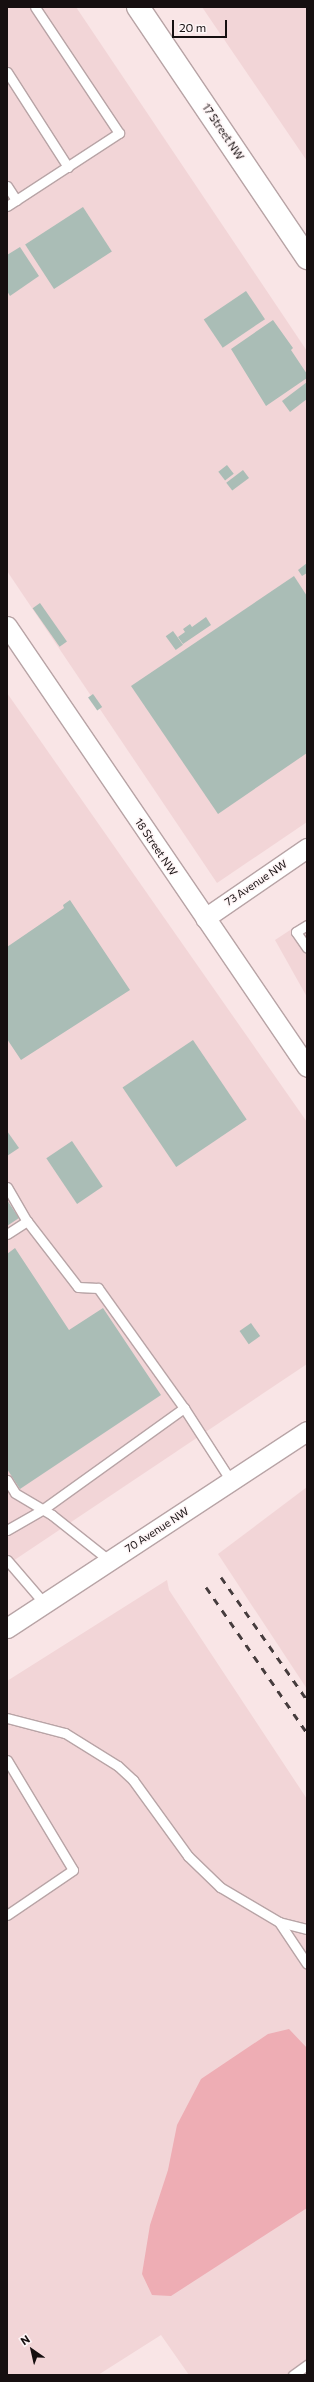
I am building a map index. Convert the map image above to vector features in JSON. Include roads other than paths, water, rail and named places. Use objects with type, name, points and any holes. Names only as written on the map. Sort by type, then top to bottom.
[{"type":"main road","name":"17 Street NW","points":[[138,7],[307,258]]},
{"type":"street","name":"18 Street NW","points":[[7,626],[307,1067]]},
{"type":"street","name":"73 Avenue NW","points":[[205,918],[307,848]]},
{"type":"street","name":"70 Avenue NW","points":[[7,1628],[307,1431]]},
{"type":"lane","points":[[7,206],[119,133],[35,7]]},
{"type":"lane","points":[[7,72],[68,167]]},
{"type":"lane","points":[[7,186],[16,200]]},
{"type":"lane","points":[[307,925],[296,932],[307,948]]},
{"type":"lane","points":[[7,1187],[27,1221],[78,1287],[98,1288],[184,1408],[231,1481]]},
{"type":"lane","points":[[7,1234],[27,1221]]},
{"type":"lane","points":[[7,1530],[42,1510],[184,1408]]},
{"type":"lane","points":[[7,1480],[15,1493],[42,1510],[110,1561]]},
{"type":"lane","points":[[7,1560],[44,1603]]},
{"type":"lane","points":[[7,1718],[65,1733],[118,1766],[133,1780],[196,1865],[220,1887],[279,1922],[307,1929]]},
{"type":"lane","points":[[7,1760],[73,1870],[7,1915]]},
{"type":"lane","points":[[279,1922],[307,1964]]},
{"type":"lane","points":[[293,2375],[307,2365]]},
{"type":"railway","points":[[221,1577],[307,1700]]},
{"type":"railway","points":[[206,1587],[307,1733]]}]
